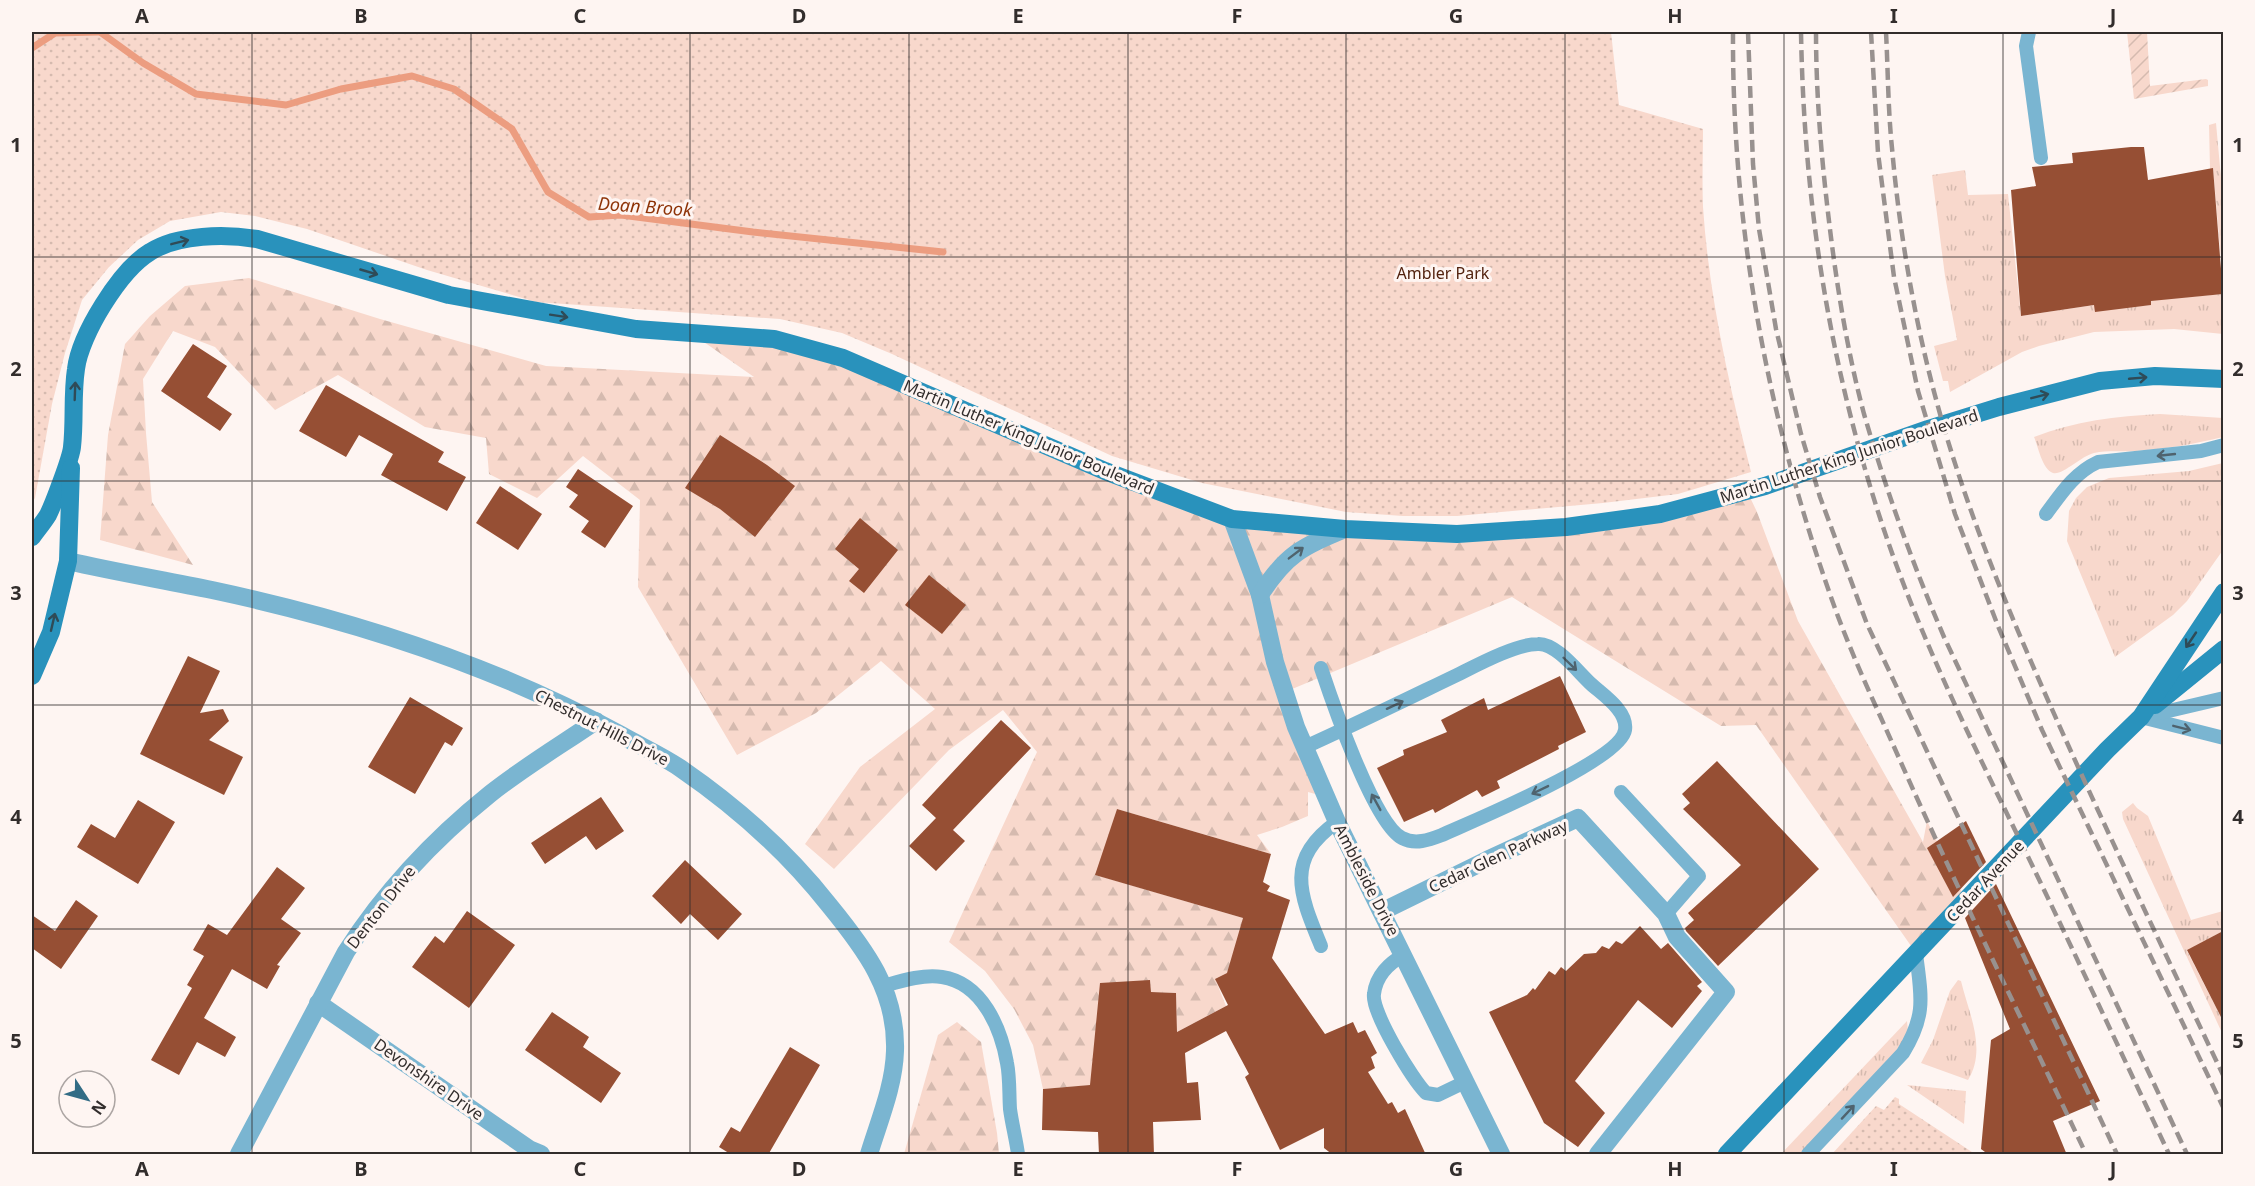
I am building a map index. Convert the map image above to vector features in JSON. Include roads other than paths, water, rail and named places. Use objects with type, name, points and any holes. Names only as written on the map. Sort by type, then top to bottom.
[{"type":"main road","name":"Martin Luther King Junior Boulevard","points":[[32,537],[48,515],[72,449],[76,367],[86,336],[101,307],[122,278],[150,252],[177,242],[209,236],[234,235],[257,239],[449,295],[636,328],[774,339],[843,358],[1105,471],[1232,519],[1345,529],[1457,534],[1566,527],[1660,514],[1765,486],[1928,429],[1999,407],[2100,381],[2155,376],[2223,379]]},
{"type":"main road","points":[[32,676],[51,632],[68,561],[72,449]]},
{"type":"main road","name":"Cedar Avenue","points":[[1727,1155],[2141,717],[2223,592]]},
{"type":"main road","points":[[2141,717],[2223,649]]},
{"type":"street","name":"Ambleside Drive","points":[[1232,519],[1260,595],[1275,662],[1305,747],[1337,822],[1383,911],[1501,1155]]},
{"type":"street","points":[[1260,595],[1277,570],[1291,556],[1308,544],[1345,529]]},
{"type":"street","name":"Chestnut Hills Drive","points":[[68,561],[214,591],[390,636],[520,686],[596,721],[678,766],[753,827],[819,892],[857,940],[877,971],[890,1008],[895,1050],[888,1093],[869,1155]]},
{"type":"street","name":"Denton Drive","points":[[239,1155],[318,1003],[365,922],[400,878],[445,833],[491,793],[596,721]]},
{"type":"street","name":"Cedar Glen Parkway","points":[[1383,911],[1578,819],[1666,914],[1677,937],[1726,992],[1598,1155]]},
{"type":"street","name":"Devonshire Drive","points":[[318,1003],[529,1149],[541,1155]]},
{"type":"lane","points":[[2029,32],[2026,46],[2041,158]]},
{"type":"lane","points":[[2046,514],[2069,483],[2084,468],[2098,462],[2201,451],[2223,445]]},
{"type":"lane","points":[[1305,747],[1342,730],[1487,661],[1539,643],[1556,650],[1621,712],[1626,728],[1622,738],[1611,750],[1592,762],[1532,793],[1425,842],[1409,841],[1392,831],[1365,781],[1342,730],[1321,668]]},
{"type":"lane","points":[[2141,717],[2223,698]]},
{"type":"lane","points":[[2141,717],[2223,738]]},
{"type":"lane","points":[[1621,792],[1699,876],[1666,914]]},
{"type":"lane","points":[[1321,946],[1305,901],[1302,884],[1303,866],[1309,847],[1322,832],[1337,822]]},
{"type":"lane","points":[[1808,1155],[1904,1053],[1912,1039],[1917,1028],[1922,1000],[1916,953]]},
{"type":"lane","points":[[1404,955],[1391,963],[1377,984],[1373,996],[1378,1014],[1412,1075],[1426,1093],[1438,1095],[1465,1082]]},
{"type":"lane","points":[[883,986],[908,979],[941,976],[962,986],[981,1001],[997,1029],[1007,1064],[1010,1111],[1018,1155]]},
{"type":"waterway","name":"Doan Brook","points":[[32,48],[55,33],[98,32]]},
{"type":"waterway","name":"Doan Brook","points":[[100,32],[143,63],[196,94],[286,105],[341,89],[412,76],[454,89],[512,129],[548,192],[589,217],[621,215],[753,232],[943,252]]},
{"type":"railway","points":[[1733,32],[1734,105],[1747,249],[1772,391],[1809,531],[1839,619],[1870,694],[1941,851],[2086,1154]]},
{"type":"railway","points":[[1748,32],[1753,164],[1759,229],[1776,329],[1801,434],[1820,497],[1867,624],[2117,1154]]},
{"type":"railway","points":[[1801,32],[1807,159],[1823,282],[1848,405],[1883,527],[1915,614],[1952,699],[2169,1154]]},
{"type":"railway","points":[[1816,32],[1820,134],[1837,278],[1857,387],[1881,471],[1944,637],[2187,1154]]},
{"type":"railway","points":[[1871,32],[1878,153],[1894,277],[1918,391],[1955,514],[1998,626],[2042,730],[2224,1109]]},
{"type":"railway","points":[[1886,32],[1891,134],[1907,264],[1922,341],[1952,454],[1995,574],[2044,692],[2224,1077]]},
{"type":"park label","name":"Ambler Park","points":[[1443,273]]}]
